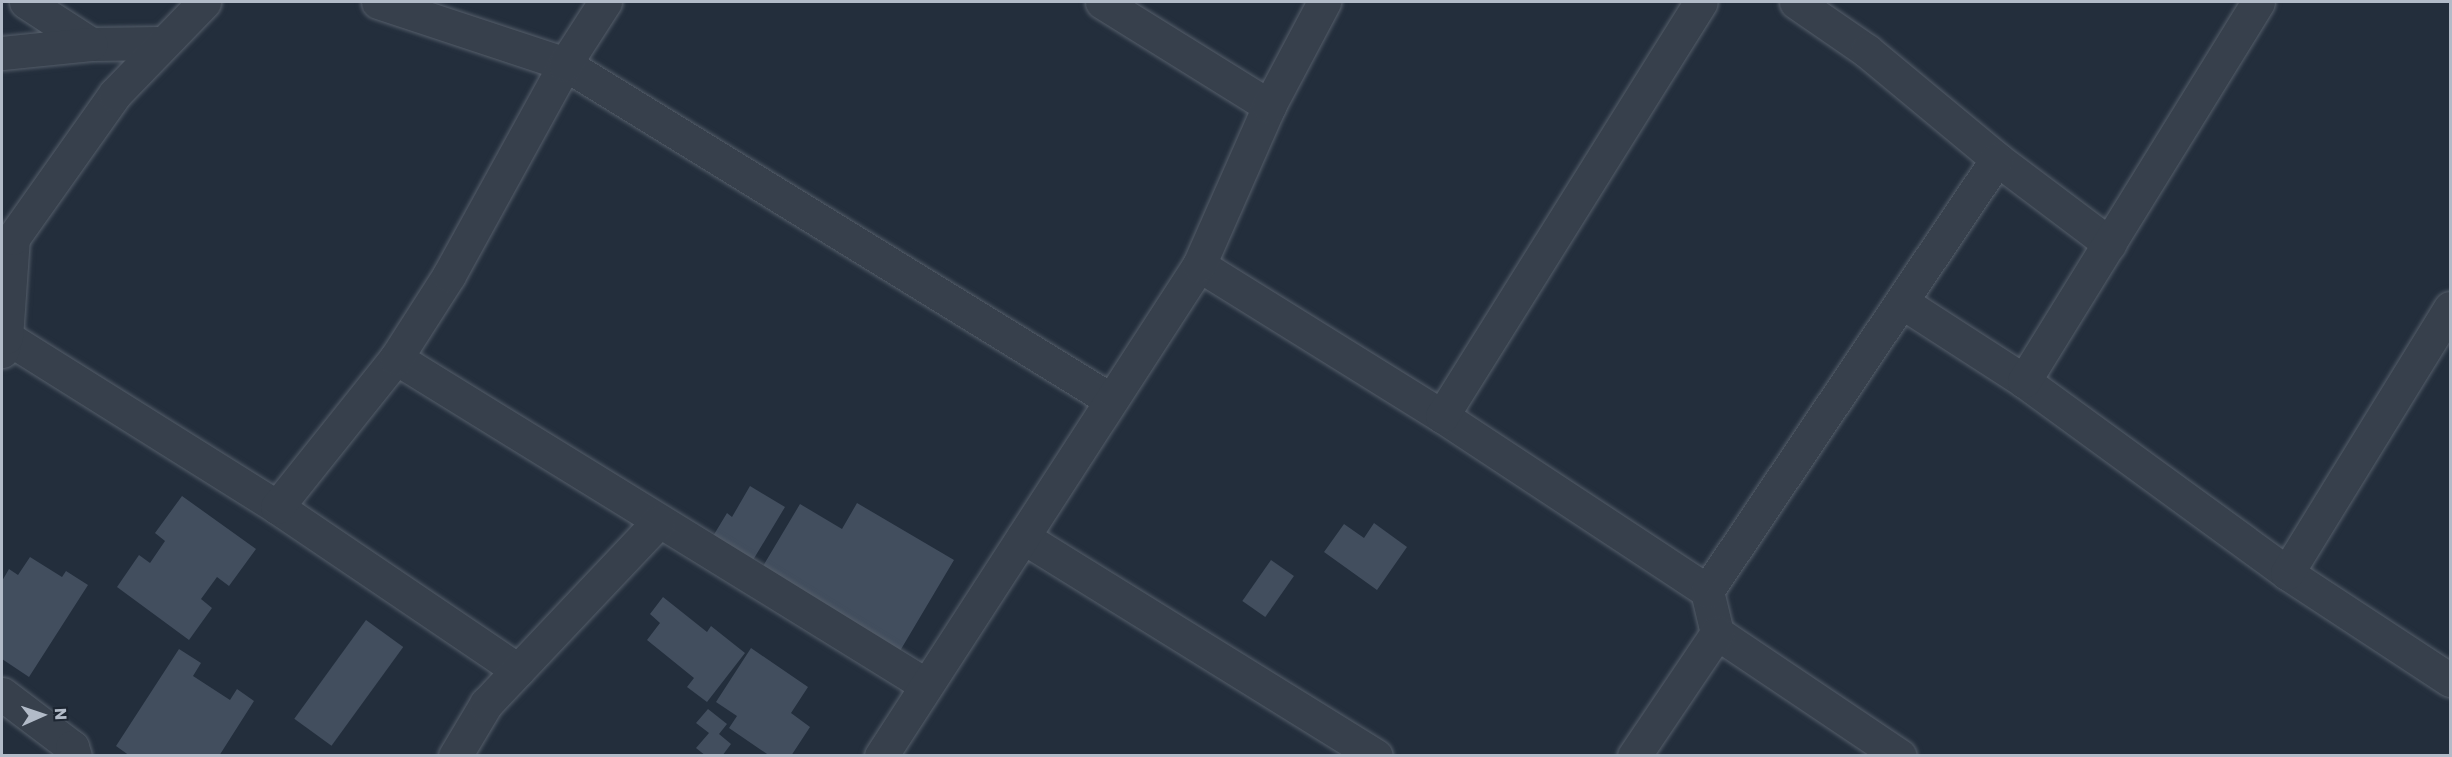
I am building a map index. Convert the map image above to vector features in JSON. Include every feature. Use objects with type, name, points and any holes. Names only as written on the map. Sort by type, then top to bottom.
[{"type":"street","points":[[26,2],[91,44]]},
{"type":"street","points":[[204,2],[161,43],[115,94],[7,231],[4,344],[277,507],[518,670]]},
{"type":"street","points":[[378,2],[565,64],[1111,400]]},
{"type":"street","points":[[277,507],[396,358],[449,276],[565,64],[605,2]]},
{"type":"street","points":[[1102,2],[1269,106]]},
{"type":"street","points":[[881,756],[1199,265],[1269,106],[1324,2]]},
{"type":"street","points":[[1442,416],[1701,2]]},
{"type":"street","points":[[1796,2],[1867,51],[1997,159],[2110,244]]},
{"type":"street","points":[[2024,381],[2258,2]]},
{"type":"street","points":[[2,53],[91,44],[161,43]]},
{"type":"street","points":[[1707,591],[1997,159]]},
{"type":"street","points":[[1199,265],[1442,416],[1707,591],[1717,633],[1900,756]]},
{"type":"street","points":[[1902,303],[2024,381],[2287,573],[2451,680]]},
{"type":"street","points":[[2287,573],[2451,309]]},
{"type":"street","points":[[396,358],[926,686]]},
{"type":"street","points":[[455,756],[486,704],[658,522]]},
{"type":"street","points":[[1023,537],[1376,756]]},
{"type":"street","points":[[1634,756],[1717,633]]},
{"type":"street","points":[[2,694],[72,747],[75,756]]},
{"type":"building","points":[[750,486],[785,507],[747,570],[707,546],[727,513],[732,517]]},
{"type":"building","points":[[182,496],[256,549],[229,586],[217,577],[201,599],[212,608],[189,640],[117,587],[139,555],[150,563],[165,541],[155,533]]},
{"type":"building","points":[[857,503],[954,560],[894,661],[750,588],[800,504],[842,529]]},
{"type":"building","points":[[1374,523],[1407,547],[1377,590],[1324,552],[1344,524],[1364,538]]},
{"type":"building","points":[[30,557],[62,577],[66,571],[88,585],[29,677],[2,659],[2,581],[9,569],[18,575]]},
{"type":"building","points":[[1271,560],[1294,576],[1265,617],[1242,601]]},
{"type":"building","points":[[663,597],[707,632],[711,626],[745,653],[707,702],[687,687],[694,678],[647,640],[660,623],[650,614]]},
{"type":"building","points":[[366,620],[403,647],[332,746],[294,719]]},
{"type":"building","points":[[751,648],[808,687],[791,713],[810,727],[791,756],[770,756],[729,728],[737,716],[716,702]]},
{"type":"building","points":[[179,649],[201,663],[193,676],[230,700],[237,689],[254,701],[219,756],[130,756],[116,746]]},
{"type":"building","points":[[708,709],[727,724],[719,734],[731,744],[722,756],[706,756],[696,748],[709,733],[696,723]]}]
